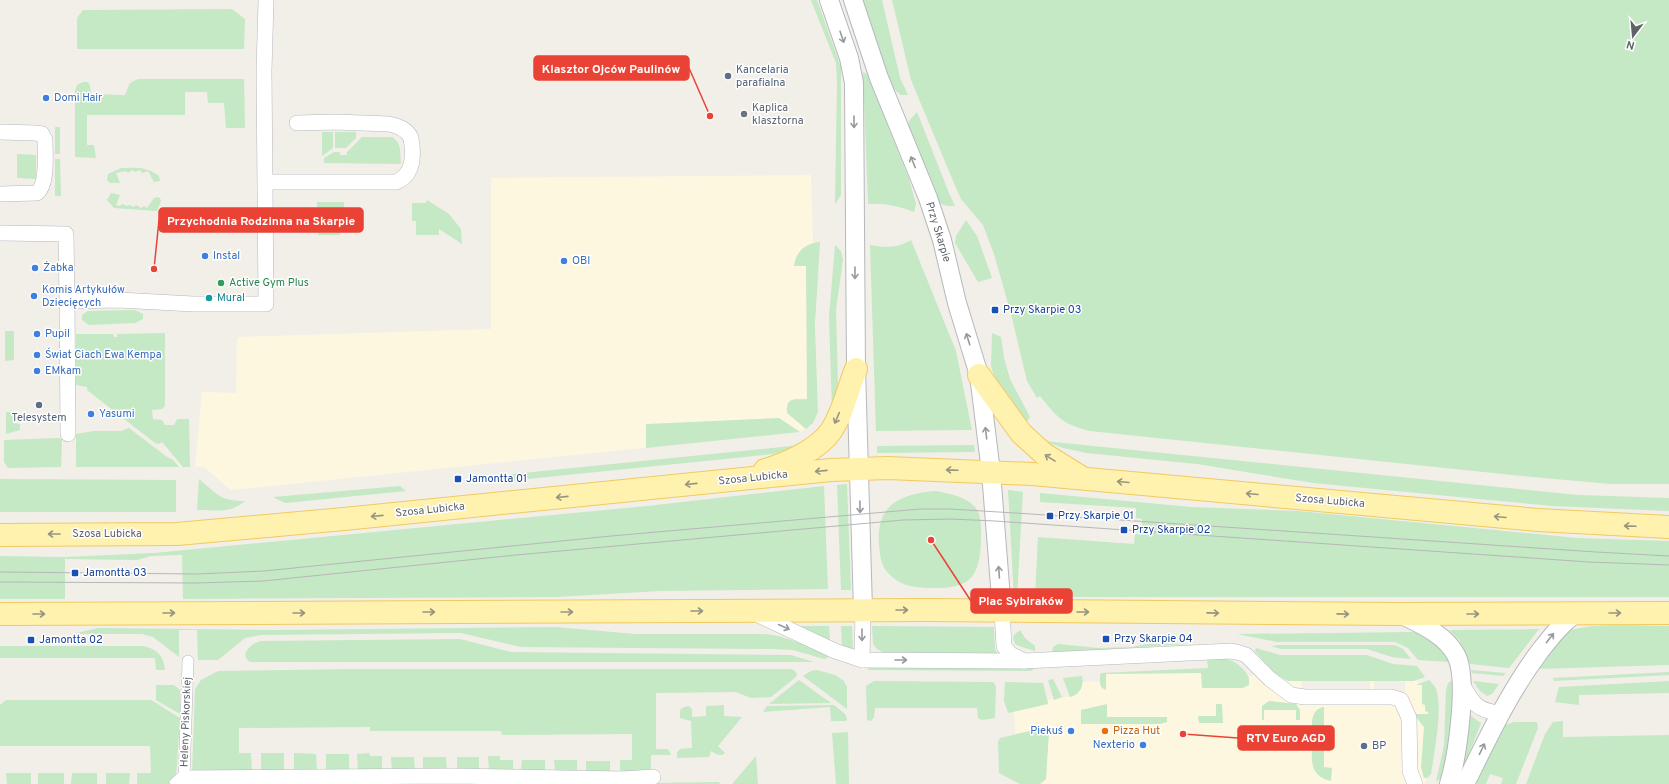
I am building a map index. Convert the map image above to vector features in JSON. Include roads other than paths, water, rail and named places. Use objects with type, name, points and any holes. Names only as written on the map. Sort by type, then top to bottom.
[{"type":"main road","points":[[737,479],[769,469],[806,453],[825,438],[837,421],[856,369]]},
{"type":"main road","points":[[979,375],[1021,433],[1044,454],[1083,478]]},
{"type":"main road","name":"Szosa Lubicka","points":[[0,535],[177,534],[860,468],[990,472],[1083,478],[1538,520],[1669,527]]},
{"type":"main road","points":[[0,614],[854,610],[1400,614],[1669,613]]},
{"type":"street","points":[[67,301],[119,300],[193,304],[272,304],[266,182],[264,72],[266,0]]},
{"type":"street","points":[[829,0],[849,58],[854,83],[856,369],[860,468],[854,610],[862,660]]},
{"type":"street","name":"Przy Skarpie","points":[[853,0],[879,78],[928,198],[942,240],[957,303],[979,375],[990,472],[1002,611]]},
{"type":"street","points":[[266,182],[396,182],[402,180],[410,171],[412,164],[411,140],[409,134],[397,126],[389,124],[335,122],[297,123]]},
{"type":"street","points":[[0,132],[35,132],[42,134],[45,140],[44,182],[41,190],[37,193],[0,194]]},
{"type":"street","points":[[0,233],[66,234],[68,434]]},
{"type":"street","points":[[749,611],[835,651],[862,660],[1024,661],[1231,651],[1240,652],[1246,655],[1290,695],[1305,697],[1392,697],[1401,700],[1409,718],[1410,771],[1415,784]]},
{"type":"street","points":[[1002,611],[1004,646],[1010,654],[1024,661]]},
{"type":"street","points":[[1465,784],[1500,713],[1529,665],[1558,629],[1576,613]]},
{"type":"street","points":[[1400,614],[1438,635],[1456,655],[1460,665],[1461,681],[1459,742],[1449,784]]},
{"type":"street","name":"Heleny Piskorskiej","points":[[182,782],[188,661]]},
{"type":"street","points":[[1461,681],[1476,705],[1486,711],[1500,713]]},
{"type":"street","points":[[182,782],[453,776],[622,782],[653,777]]},
{"type":"tram line","points":[[0,572],[197,574],[264,571],[611,536],[920,509],[950,509],[1031,514],[1669,556]]},
{"type":"tram line","points":[[0,582],[196,583],[263,581],[516,555],[903,520],[951,519],[1589,562],[1669,565]]},
{"type":"place","name":"Kancelaria parafialna","points":[[728,76]]},
{"type":"place","name":"Domi Hair","points":[[46,98]]},
{"type":"place","name":"Kaplica klasztorna","points":[[744,114]]},
{"type":"place","name":"Klasztor Ojców Paulinów","points":[[710,116]]},
{"type":"place","name":"Instal","points":[[205,256]]},
{"type":"place","name":"OBI","points":[[564,261]]},
{"type":"place","name":"Żabka","points":[[35,268]]},
{"type":"place","name":"Przychodnia Rodzinna na Skarpie","points":[[154,269]]},
{"type":"place","name":"Active Gym Plus","points":[[221,283]]},
{"type":"place","name":"Komis Artykułów Dziecięcych","points":[[34,296]]},
{"type":"place","name":"Mural","points":[[209,298]]},
{"type":"place","name":"Przy Skarpie 03","points":[[995,310]]},
{"type":"place","name":"Pupil","points":[[37,334]]},
{"type":"place","name":"Świat Ciach Ewa Kempa","points":[[37,355]]},
{"type":"place","name":"EMkam","points":[[37,371]]},
{"type":"place","name":"Telesystem","points":[[39,405]]},
{"type":"place","name":"Yasumi","points":[[91,414]]},
{"type":"place","name":"Jamontta 01","points":[[458,479]]},
{"type":"place","name":"Przy Skarpie 01","points":[[1050,516]]},
{"type":"place","name":"Przy Skarpie 02","points":[[1124,530]]},
{"type":"place","name":"Plac Sybiraków","points":[[931,540]]},
{"type":"place","name":"Jamontta 03","points":[[75,573]]},
{"type":"place","name":"Przy Skarpie 04","points":[[1106,639]]},
{"type":"place","name":"Jamontta 02","points":[[31,640]]},
{"type":"place","name":"Piekuś","points":[[1071,731]]},
{"type":"place","name":"Pizza Hut","points":[[1105,731]]},
{"type":"place","name":"RTV Euro AGD","points":[[1183,734]]},
{"type":"place","name":"Nexterio","points":[[1143,745]]},
{"type":"place","name":"BP","points":[[1364,746]]}]
